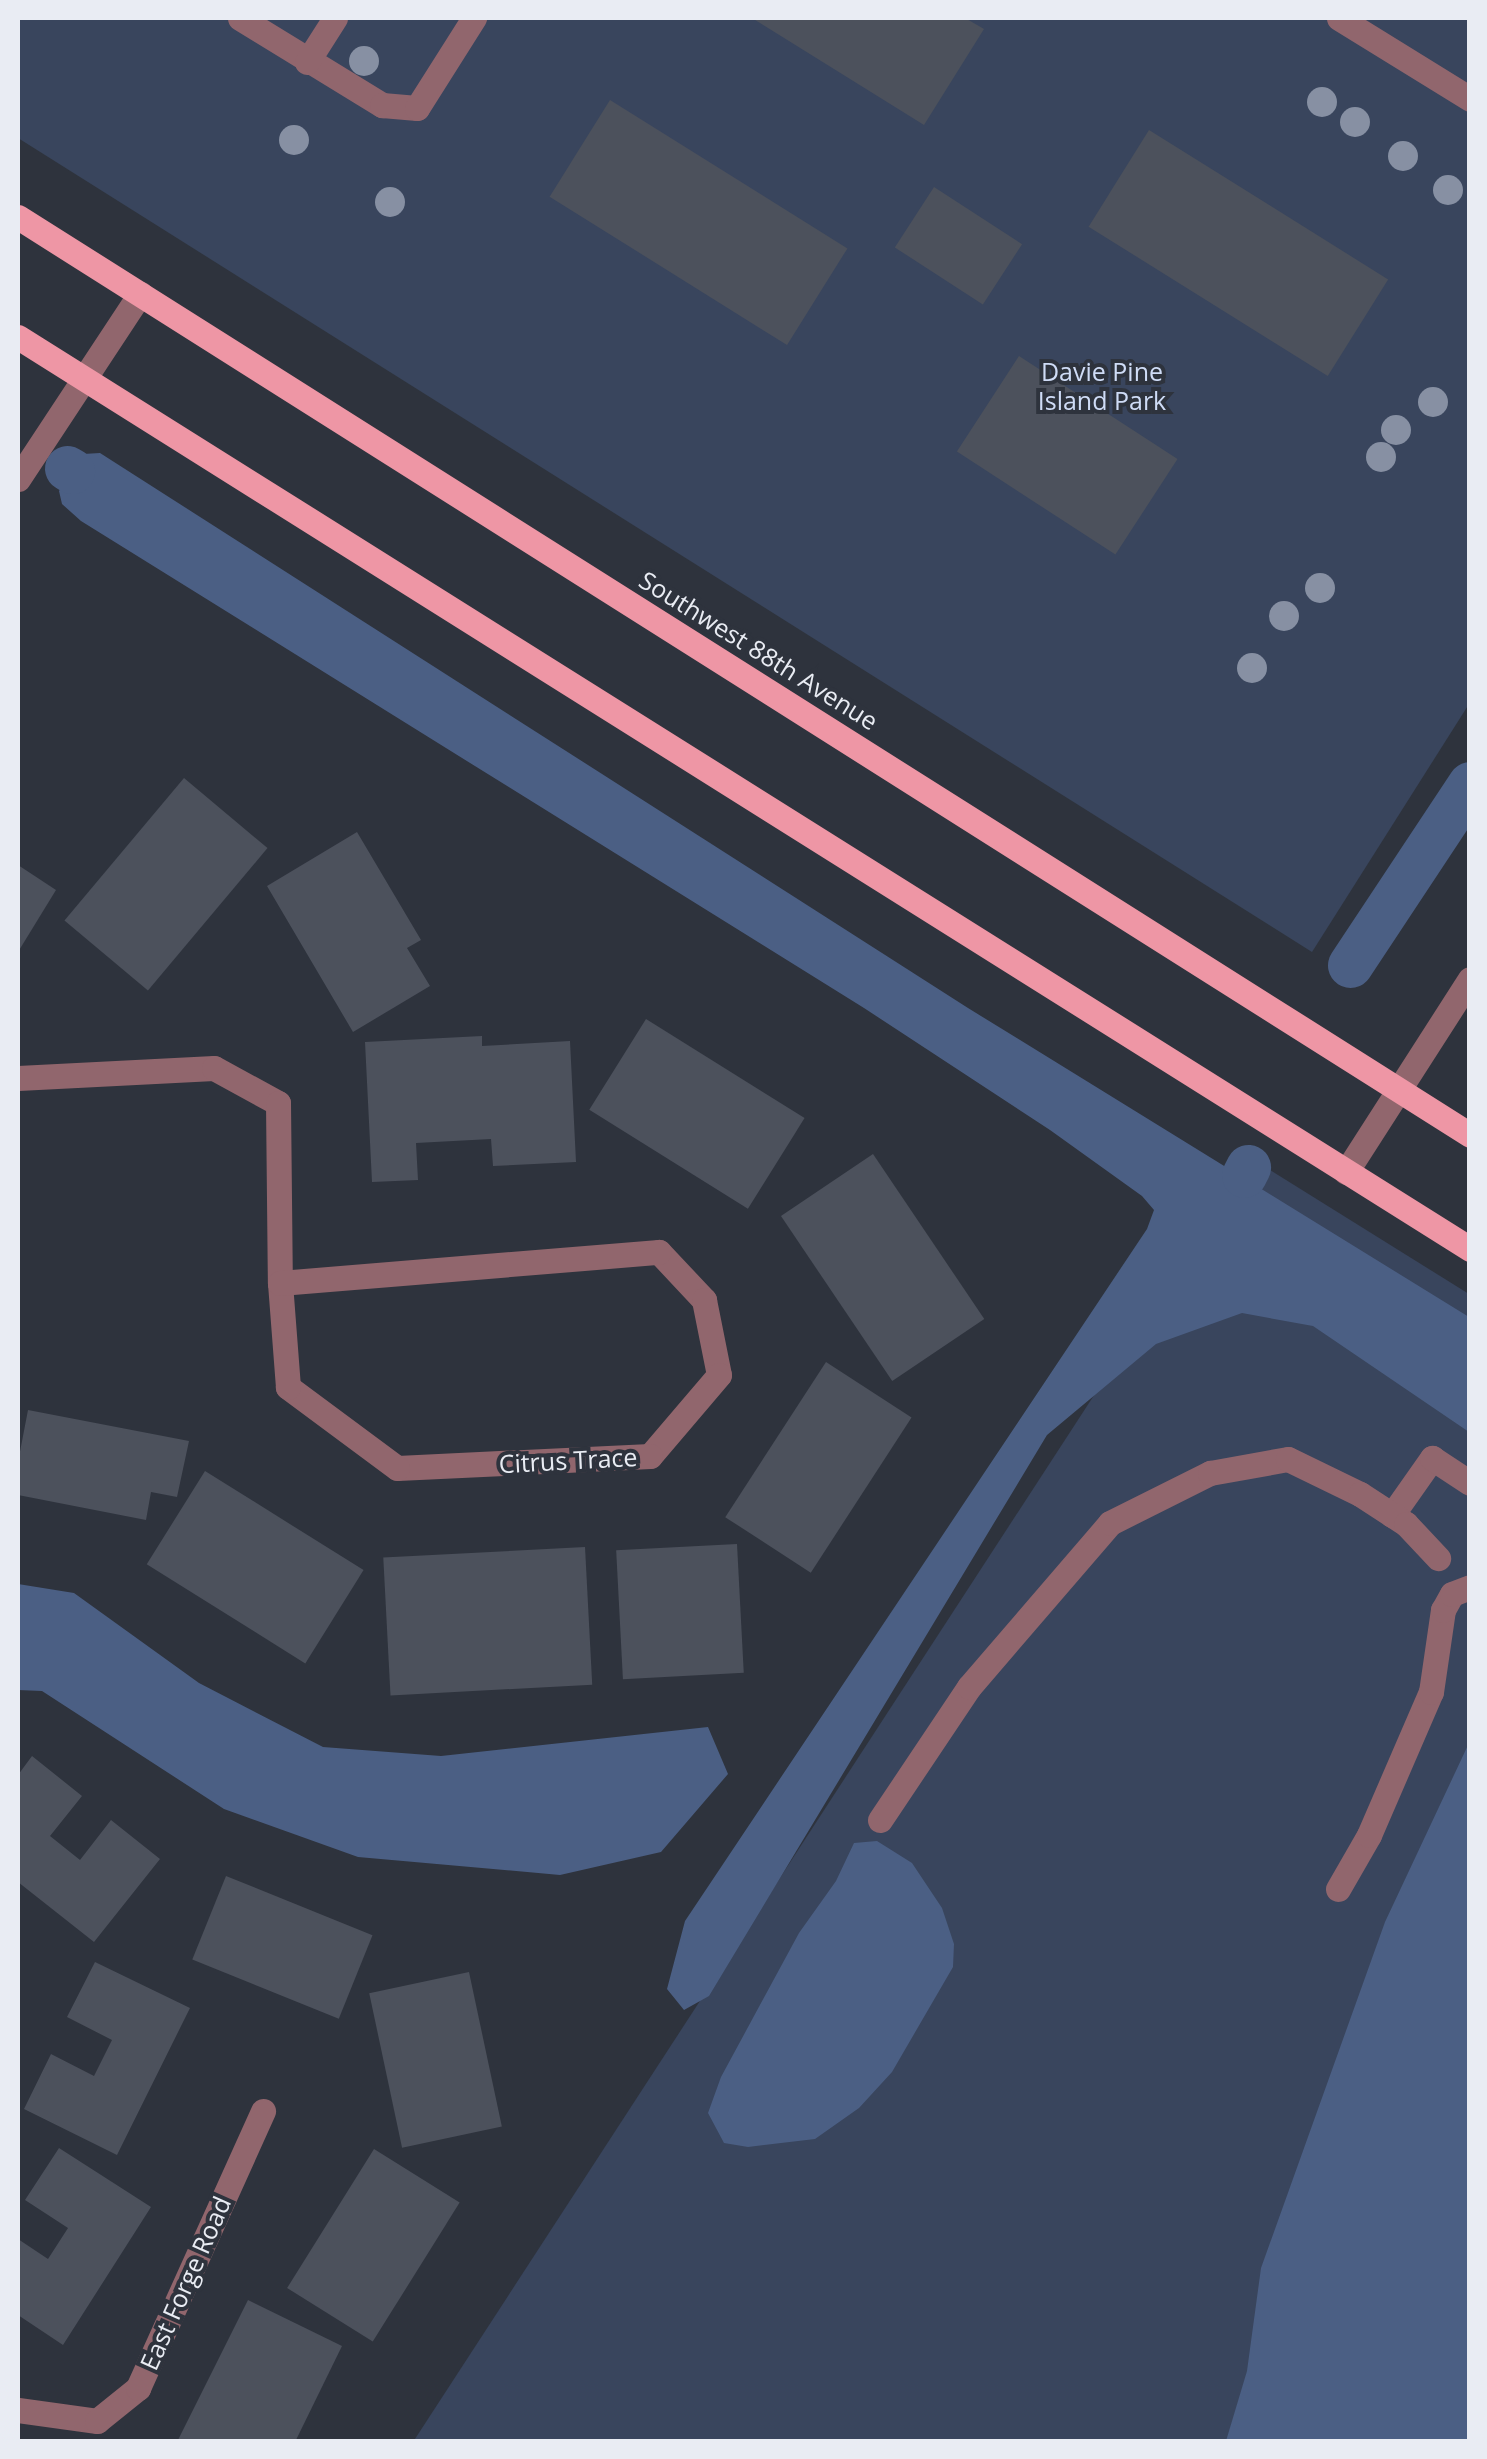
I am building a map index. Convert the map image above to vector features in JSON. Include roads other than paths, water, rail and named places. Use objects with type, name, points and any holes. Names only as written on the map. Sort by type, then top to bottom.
[{"type":"main road","name":"Southwest 88th Avenue","points":[[18,217],[1470,1134]]},
{"type":"main road","points":[[18,337],[1470,1249]]},
{"type":"street","points":[[240,18],[306,62],[382,105],[417,108],[474,18]]},
{"type":"street","points":[[306,62],[334,18]]},
{"type":"street","points":[[1339,18],[1470,99]]},
{"type":"street","points":[[18,479],[140,294]]},
{"type":"street","points":[[1346,1172],[1470,979]]},
{"type":"street","name":"Citrus Trace","points":[[18,1078],[214,1068],[278,1103],[280,1282],[288,1387],[396,1468],[650,1456],[719,1375],[704,1300],[659,1252],[280,1282]]},
{"type":"street","points":[[1392,1515],[1432,1458],[1470,1483]]},
{"type":"street","points":[[880,1820],[969,1688],[1110,1523],[1210,1473],[1288,1459],[1392,1515],[1438,1558]]},
{"type":"street","points":[[1338,1889],[1369,1835],[1431,1692],[1442,1610],[1452,1594],[1470,1587]]},
{"type":"street","name":"East Forge Road","points":[[18,2410],[93,2432],[138,2388],[263,2111]]},
{"type":"waterway","points":[[67,468],[72,471]]},
{"type":"waterway","points":[[1350,965],[1470,784]]},
{"type":"waterway","points":[[1244,1175],[1248,1167]]},
{"type":"park label","name":"Davie Pine Island Park","points":[[1102,386]]}]
